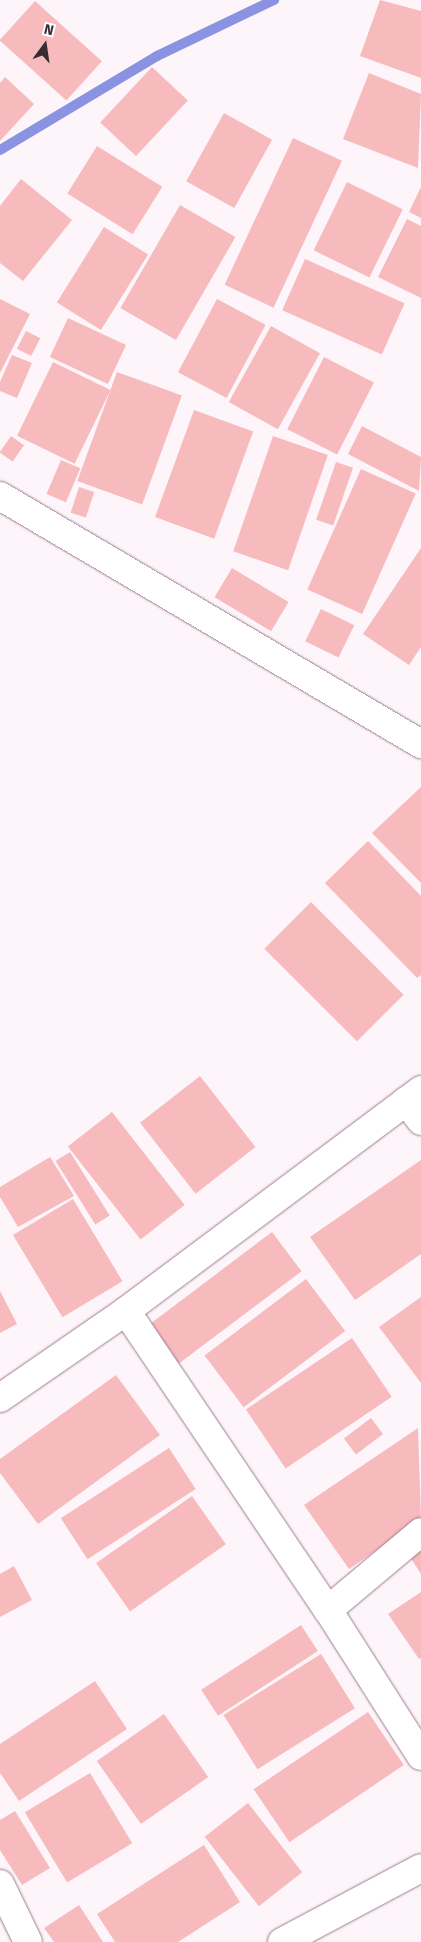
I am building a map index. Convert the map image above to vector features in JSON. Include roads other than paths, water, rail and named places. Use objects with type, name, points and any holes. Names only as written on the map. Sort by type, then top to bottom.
[{"type":"street","points":[[0,496],[421,744]]},
{"type":"street","points":[[0,1398],[126,1311],[416,1104]]},
{"type":"street","points":[[126,1311],[328,1610],[421,1756]]},
{"type":"street","points":[[328,1610],[421,1532]]},
{"type":"street","points":[[282,1942],[319,1933],[421,1868]]},
{"type":"street","points":[[0,1884],[21,1940]]},
{"type":"waterway","points":[[0,150],[157,56],[274,0]]}]
